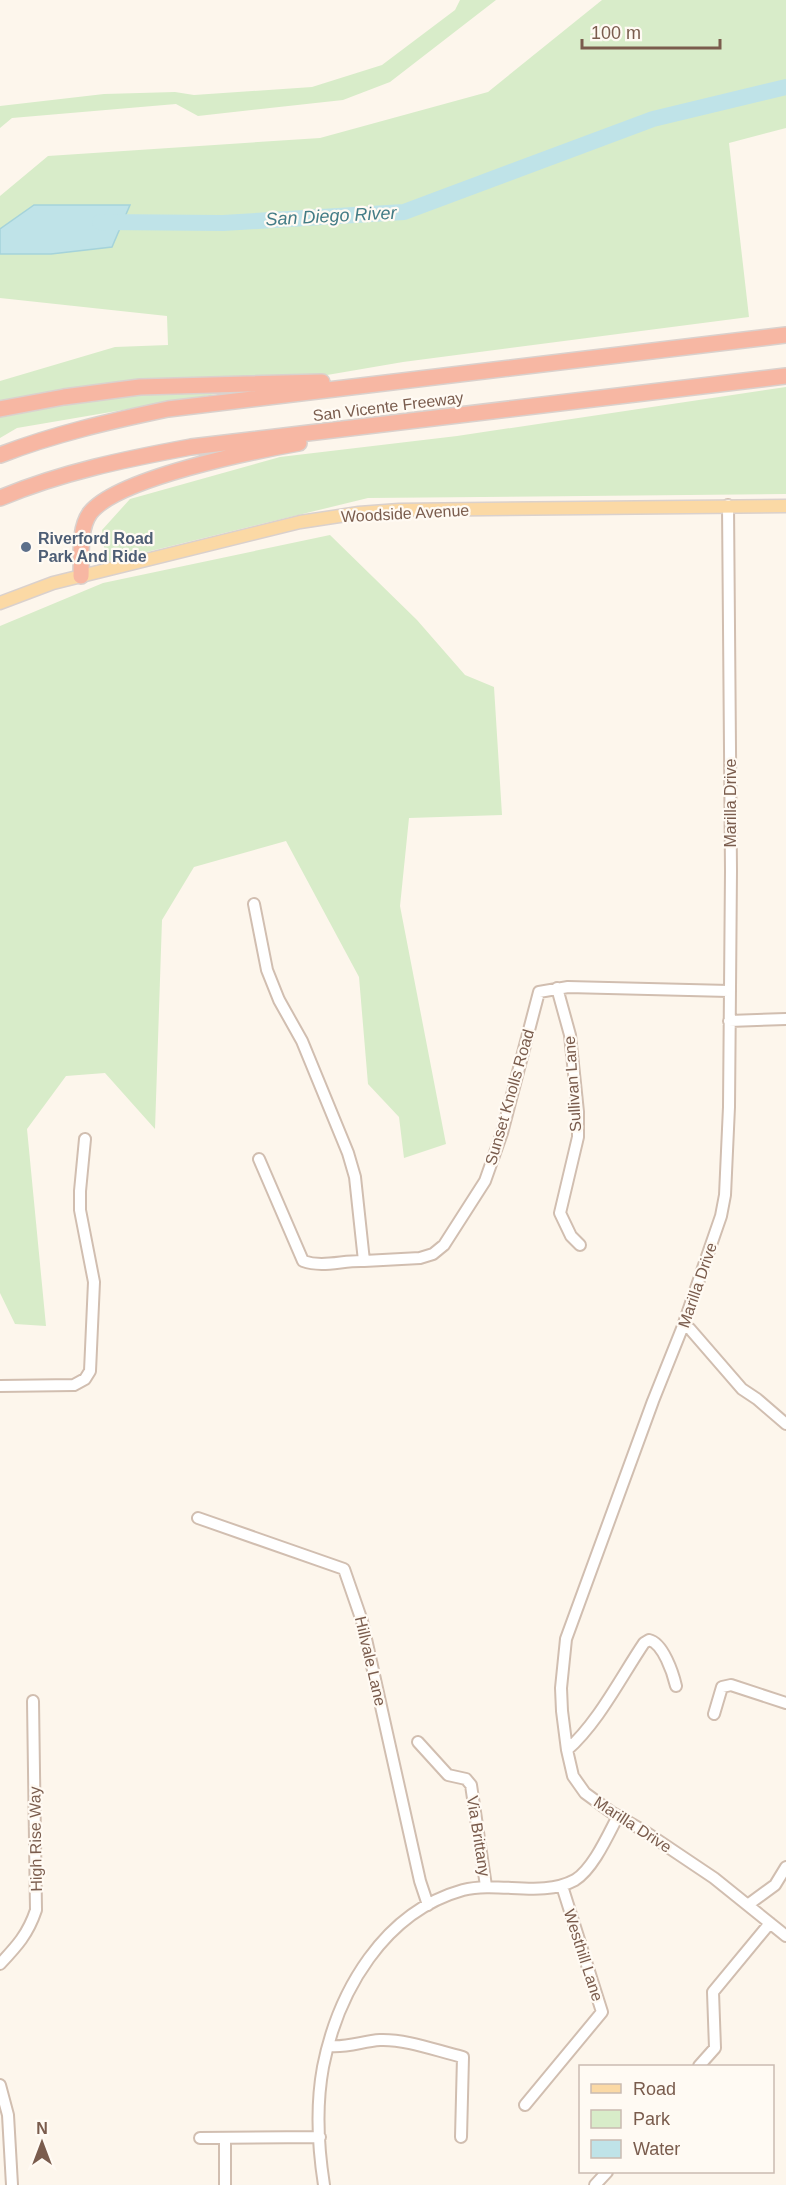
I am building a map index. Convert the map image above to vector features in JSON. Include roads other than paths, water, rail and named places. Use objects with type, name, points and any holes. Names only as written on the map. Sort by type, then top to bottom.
[{"type":"highway","name":"San Vicente Freeway","points":[[0,455],[100,423],[168,409],[786,335]]},
{"type":"highway","name":"San Vicente Freeway","points":[[0,498],[33,484],[105,463],[191,447],[786,376]]},
{"type":"highway","points":[[0,409],[64,397],[140,387],[406,380]]},
{"type":"highway","points":[[81,576],[83,530],[89,514],[100,504],[121,492],[170,473],[222,459],[290,445],[480,413]]},
{"type":"main road","name":"Woodside Avenue","points":[[0,603],[53,583],[300,522],[359,513],[399,510],[786,506]]},
{"type":"street","name":"Marilla Drive","points":[[728,505],[731,871],[729,1107],[725,1195],[721,1215],[683,1326],[566,1639],[561,1688],[567,1750],[577,1783],[592,1799],[682,1856],[748,1904],[786,1936]]},
{"type":"street","points":[[254,904],[267,970],[279,1000],[303,1041],[348,1153],[355,1176],[364,1261],[351,1260],[315,1265],[303,1261],[259,1159]]},
{"type":"street","points":[[557,988],[729,992]]},
{"type":"street","name":"Sunset Knolls Road","points":[[364,1261],[420,1258],[433,1254],[444,1245],[485,1181],[502,1133],[539,992],[557,988]]},
{"type":"street","name":"Sullivan Lane","points":[[557,988],[570,1035],[578,1112],[578,1137],[560,1213],[571,1236],[580,1245]]},
{"type":"street","points":[[729,1021],[786,1019]]},
{"type":"street","points":[[0,1386],[74,1385],[86,1379],[90,1371],[94,1282],[80,1210],[85,1139]]},
{"type":"street","points":[[683,1326],[690,1329],[742,1389],[786,1424]]},
{"type":"street","name":"Hillvale Lane","points":[[198,1518],[345,1569],[362,1621],[420,1881],[428,1905]]},
{"type":"street","points":[[567,1750],[606,1701],[644,1643],[649,1640],[657,1645],[672,1670],[676,1686]]},
{"type":"street","points":[[714,1714],[722,1687],[726,1685],[786,1703]]},
{"type":"street","name":"High Rise Way","points":[[0,1964],[17,1947],[30,1928],[36,1910],[33,1701]]},
{"type":"street","name":"Via Brittany","points":[[418,1742],[448,1775],[466,1779],[471,1785],[486,1887]]},
{"type":"street","points":[[324,2185],[320,2137],[320,2089],[324,2065],[346,1997],[365,1962],[394,1930],[428,1905],[455,1893],[486,1887],[562,1886],[576,1879],[589,1866],[618,1816]]},
{"type":"street","points":[[748,1904],[775,1885],[786,1868]]},
{"type":"street","name":"Westhill Lane","points":[[525,2105],[602,2012],[562,1886]]},
{"type":"street","points":[[701,2065],[716,2048],[712,1992],[770,1923]]},
{"type":"street","points":[[329,2046],[339,2047],[390,2040],[463,2057],[461,2136]]},
{"type":"street","points":[[0,2085],[8,2115],[12,2185]]},
{"type":"street","points":[[200,2138],[320,2137]]},
{"type":"street","points":[[225,2138],[225,2185]]},
{"type":"street","points":[[595,2185],[606,2173]]},
{"type":"water","points":[[34,205],[130,205],[112,247],[51,254],[0,254],[0,229]]},
{"type":"waterway","name":"San Diego River","points":[[100,222],[223,223],[404,212],[653,119],[786,87]]},
{"type":"place","name":"Riverford Road Park And Ride","points":[[26,547]]}]
